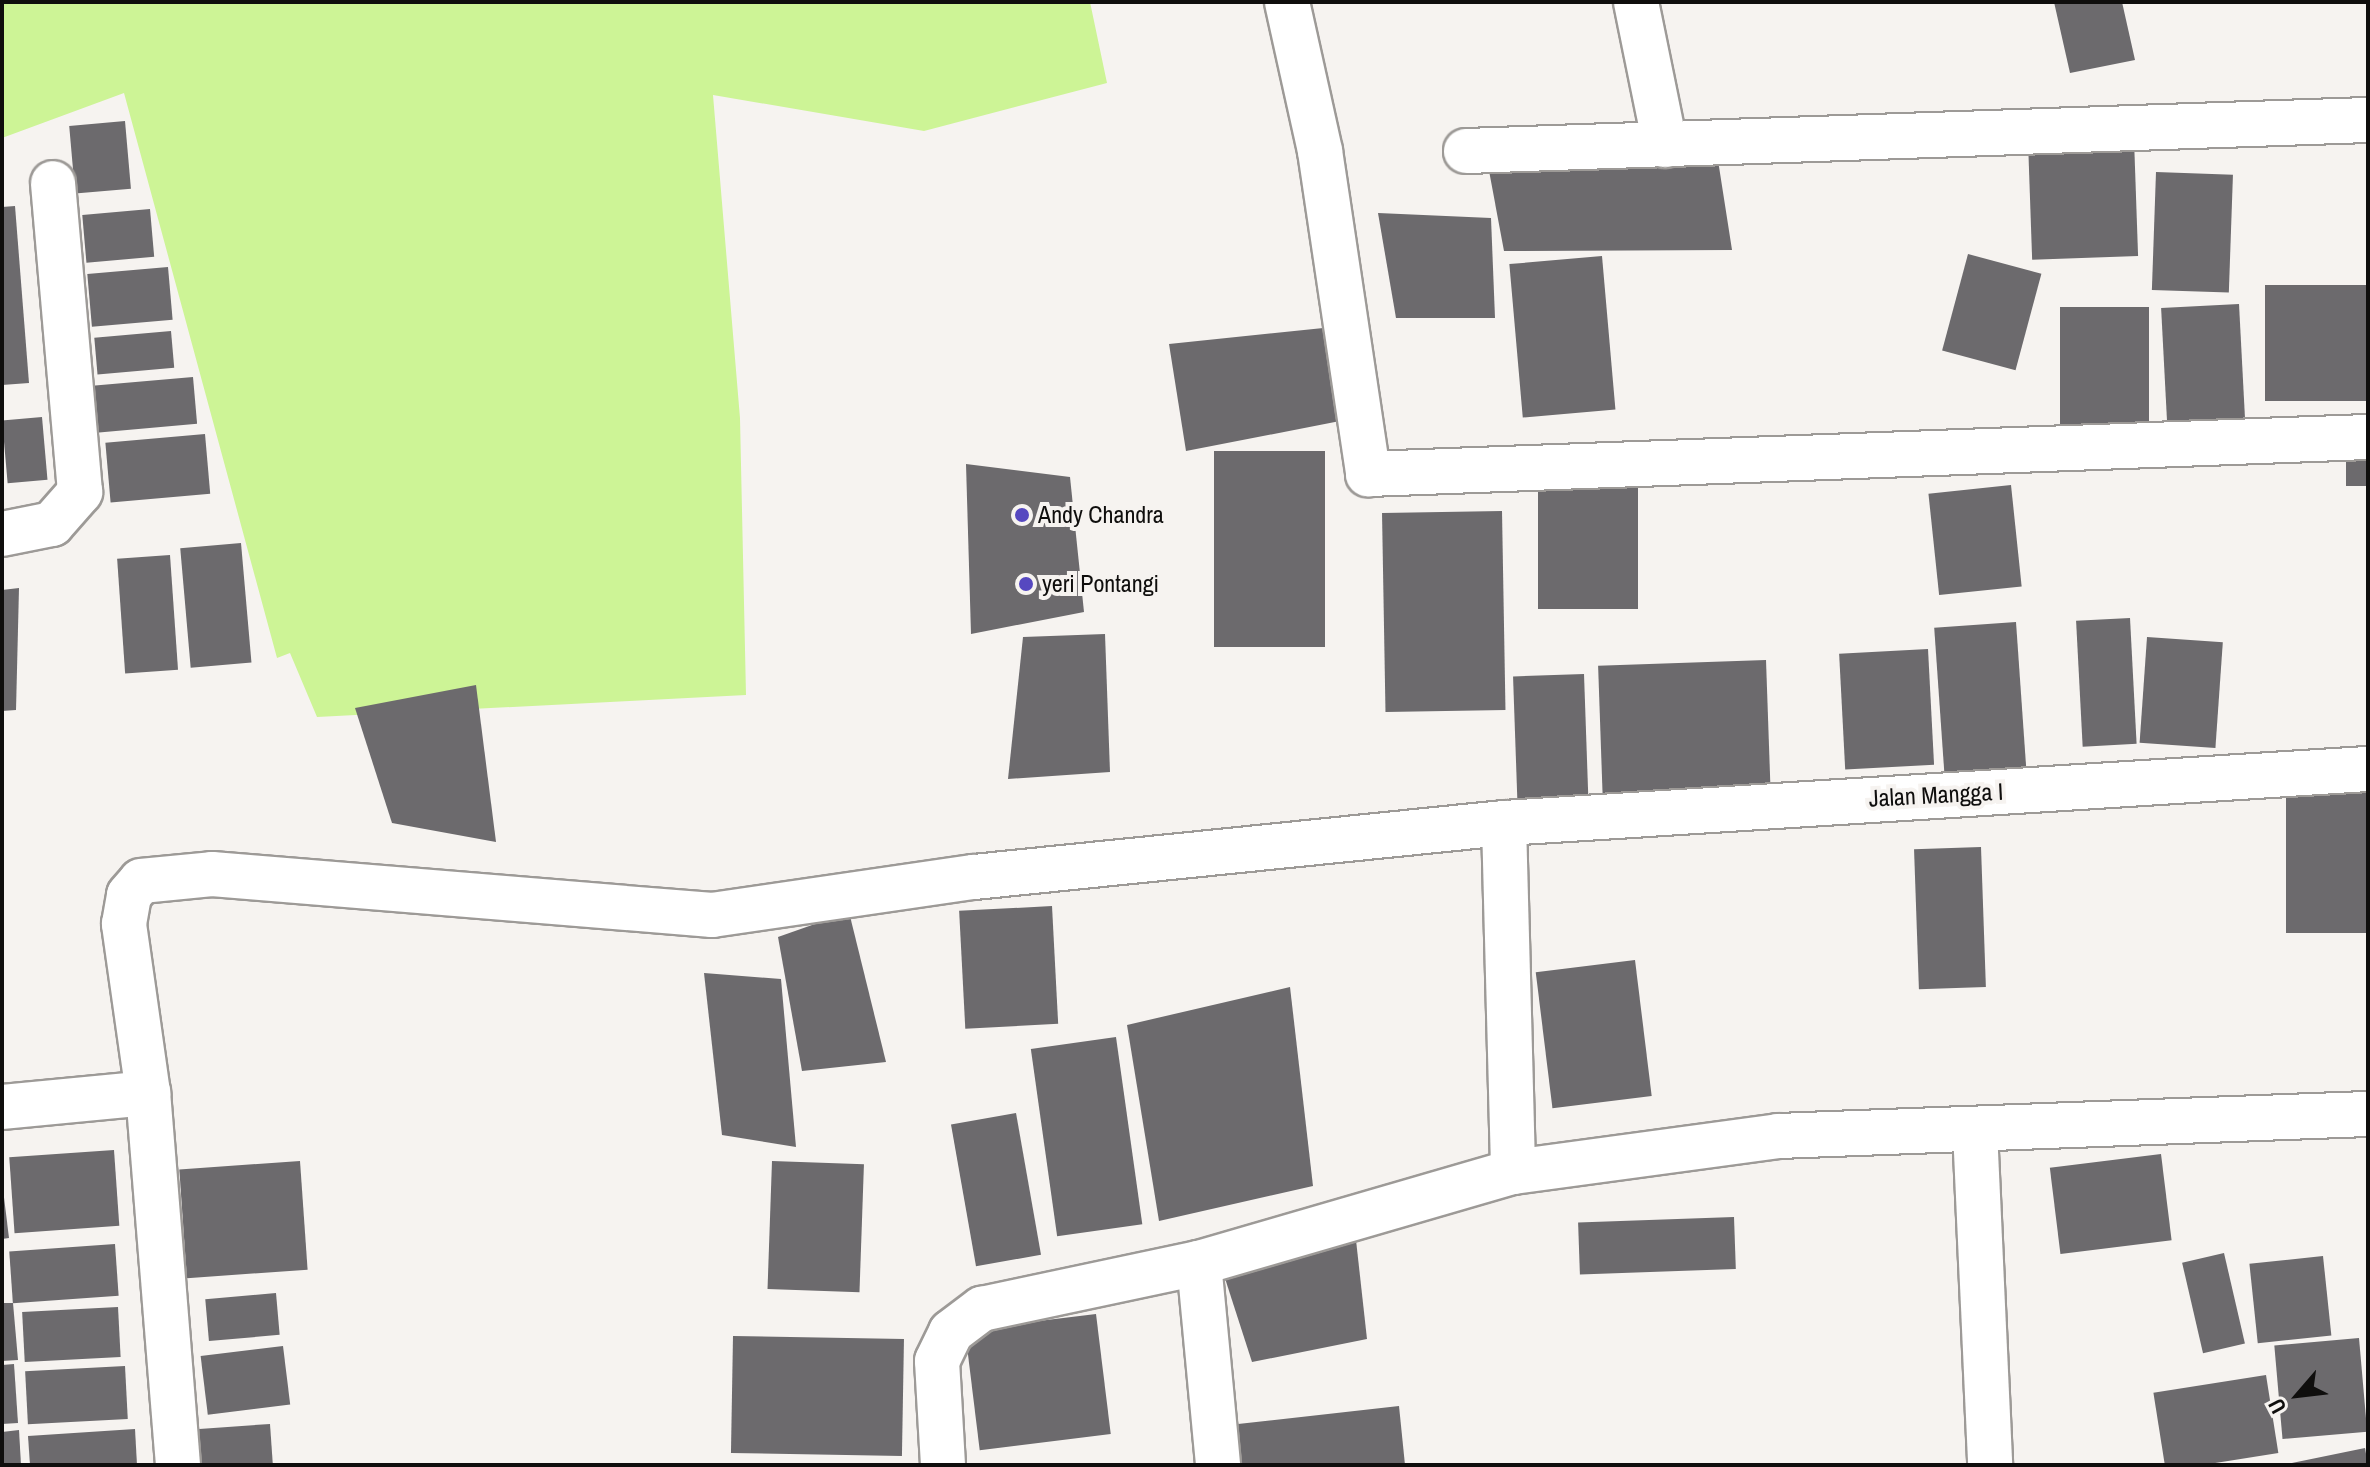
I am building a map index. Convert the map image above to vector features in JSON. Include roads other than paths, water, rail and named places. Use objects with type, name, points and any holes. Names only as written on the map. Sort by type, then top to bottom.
[{"type":"street","points":[[1287,2],[1320,151],[1368,474],[2368,437]]},
{"type":"street","points":[[1636,2],[1665,145]]},
{"type":"street","points":[[1466,151],[2368,120]]},
{"type":"street","points":[[2,534],[52,524],[80,492],[53,183]]},
{"type":"street","name":"Jalan Mangga I","points":[[178,1465],[148,1093],[124,924],[129,895],[141,881],[162,875],[712,915],[974,877],[1504,823],[2368,769]]},
{"type":"street","points":[[1504,823],[1513,1172]]},
{"type":"street","points":[[2,1107],[148,1093]]},
{"type":"street","points":[[943,1465],[937,1361],[963,1320],[982,1309],[1199,1263],[1513,1172],[1778,1136],[2367,1117]]},
{"type":"street","points":[[1975,1130],[1990,1465]]},
{"type":"street","points":[[1199,1263],[1218,1465]]},
{"type":"place","name":"Andy Chandra","points":[[1022,515]]},
{"type":"place","name":"yeri Pontangi","points":[[1026,584]]}]
